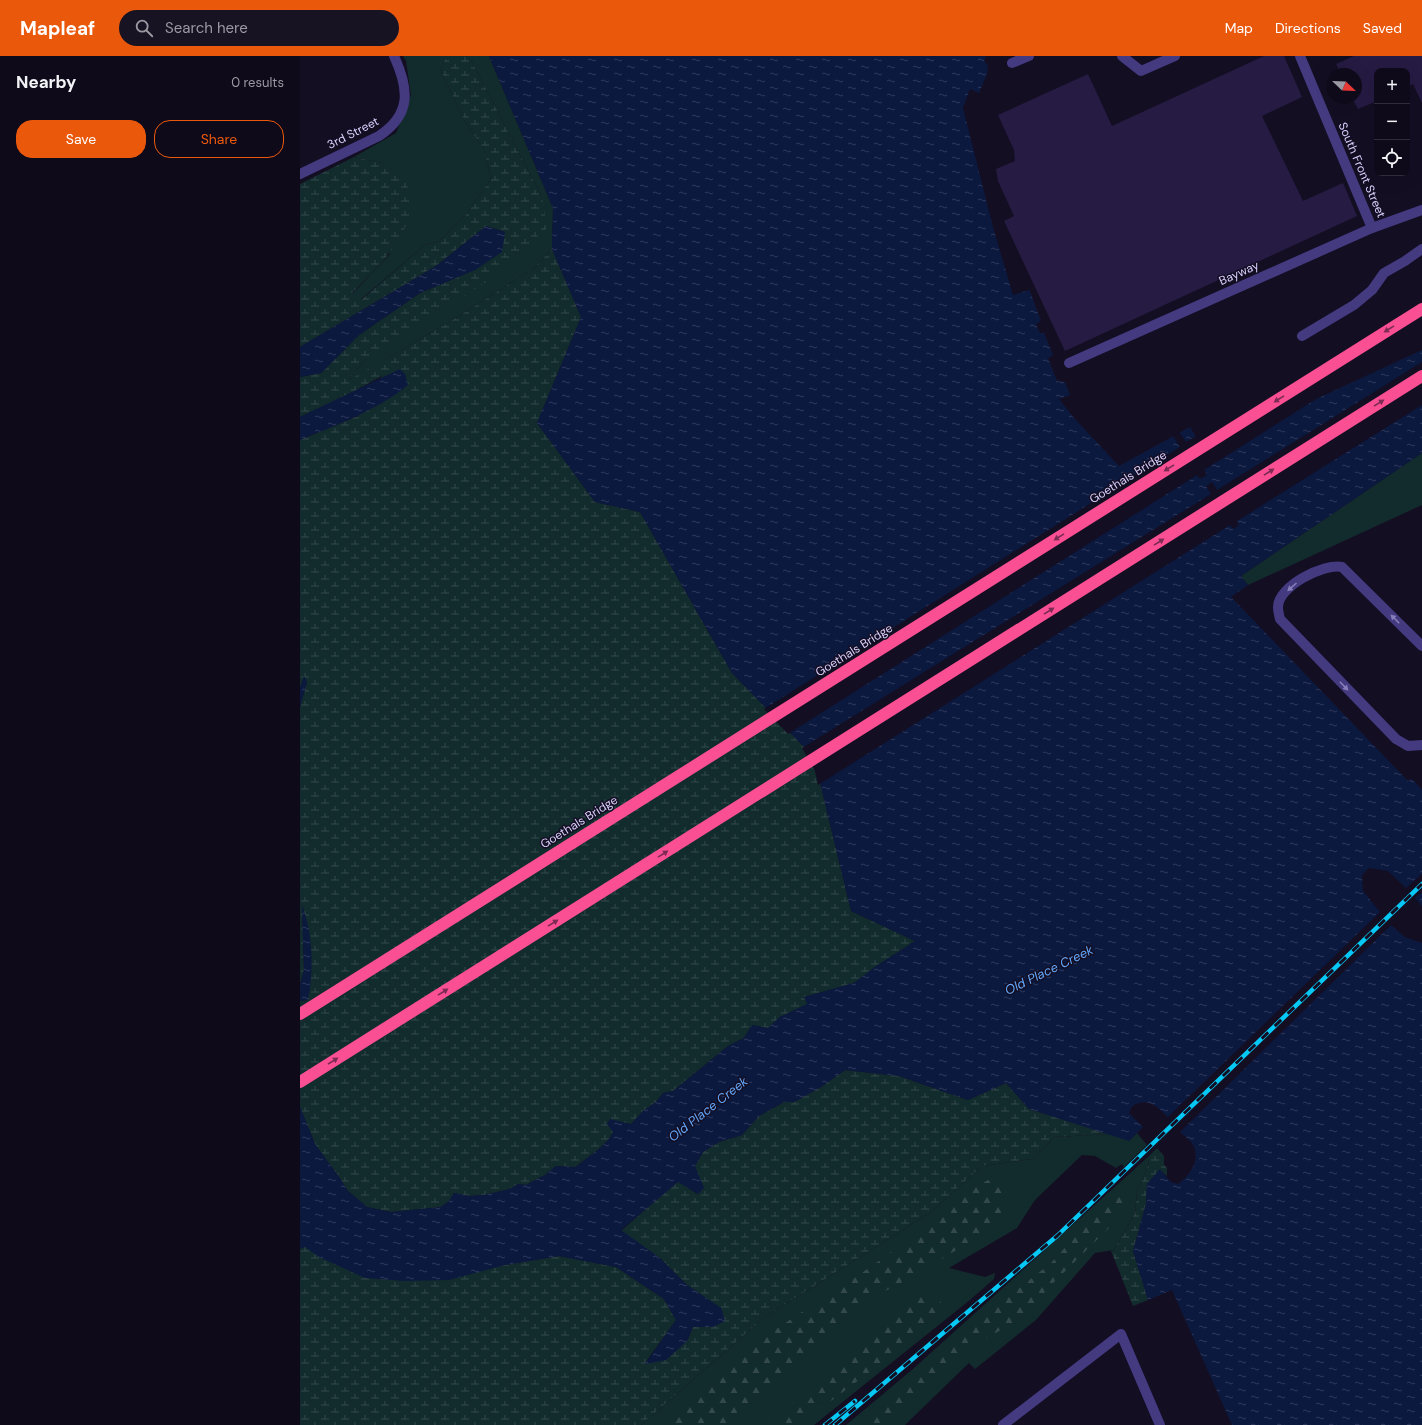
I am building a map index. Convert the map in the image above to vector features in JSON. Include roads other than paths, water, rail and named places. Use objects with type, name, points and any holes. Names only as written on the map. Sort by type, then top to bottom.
[{"type":"highway","name":"Goethals Bridge","points":[[300,1014],[1422,309]]},
{"type":"highway","points":[[300,1082],[1422,376]]},
{"type":"street","name":"3rd Street","points":[[300,174],[379,136],[390,129],[399,118],[405,103],[405,86],[394,56]]},
{"type":"street","points":[[1012,63],[1029,56]]},
{"type":"street","points":[[1122,56],[1142,72],[1175,56]]},
{"type":"street","name":"South Front Street","points":[[1300,56],[1372,228]]},
{"type":"street","name":"Bayway","points":[[1069,363],[1372,228],[1422,210]]},
{"type":"street","points":[[1302,336],[1354,305],[1372,290],[1384,273],[1422,249]]},
{"type":"street","points":[[1422,646],[1342,567],[1335,566],[1313,572],[1300,580],[1281,598],[1278,606],[1280,619],[1396,739],[1408,746],[1422,745]]},
{"type":"street","points":[[1003,1425],[1122,1334],[1160,1425]]},
{"type":"water","name":"Old Place Creek","points":[[489,56],[986,56],[984,61],[988,65],[987,74],[979,93],[978,109],[1004,228],[1015,251],[1041,321],[1036,324],[1040,333],[1044,333],[1053,355],[1048,358],[1057,381],[1065,382],[1070,395],[1059,399],[1073,417],[1119,466],[1190,427],[1200,443],[1227,440],[1422,350],[1422,453],[1241,576],[1248,585],[1231,597],[1408,781],[1412,779],[1422,790],[1422,1425],[1232,1425],[1172,1290],[1148,1300],[1133,1251],[1146,1204],[1147,1184],[1160,1169],[1171,1182],[1178,1184],[1189,1173],[1196,1158],[1194,1147],[1189,1140],[1162,1111],[1145,1102],[1132,1106],[1129,1113],[1143,1127],[1129,1141],[1029,1109],[1006,1083],[968,1100],[899,1076],[845,1070],[821,1087],[794,1102],[784,1102],[759,1116],[742,1135],[719,1142],[703,1152],[695,1166],[704,1188],[698,1194],[678,1182],[621,1230],[660,1258],[687,1285],[721,1308],[725,1321],[713,1327],[693,1327],[687,1341],[666,1360],[645,1364],[676,1320],[664,1299],[616,1267],[559,1256],[505,1265],[449,1280],[405,1281],[365,1278],[319,1257],[305,1247],[300,1249],[300,1107],[315,1144],[348,1191],[367,1207],[391,1212],[441,1207],[449,1201],[454,1193],[469,1196],[484,1195],[510,1189],[518,1184],[526,1185],[545,1175],[556,1166],[576,1167],[607,1142],[613,1132],[607,1124],[610,1119],[631,1124],[643,1111],[656,1102],[663,1093],[673,1091],[728,1046],[744,1038],[752,1025],[768,1028],[780,1017],[807,1004],[804,997],[854,983],[875,967],[915,941],[851,911],[817,770],[805,748],[732,673],[640,512],[595,502],[537,423],[581,317],[552,249],[553,208]]},
{"type":"water","points":[[486,226],[505,232],[502,252],[475,270],[420,293],[359,335],[321,373],[300,377],[300,347],[436,266]]},
{"type":"water","points":[[400,369],[405,374],[408,385],[396,394],[370,410],[300,440],[300,417]]},
{"type":"water","points":[[304,676],[307,682],[300,707],[300,688]]},
{"type":"water","points":[[302,905],[306,916],[312,964],[308,1000],[300,1001],[300,985],[304,970]]},
{"type":"railway","points":[[835,1425],[1057,1236],[1422,884]]},
{"type":"railway","points":[[825,1425],[855,1401]]}]
